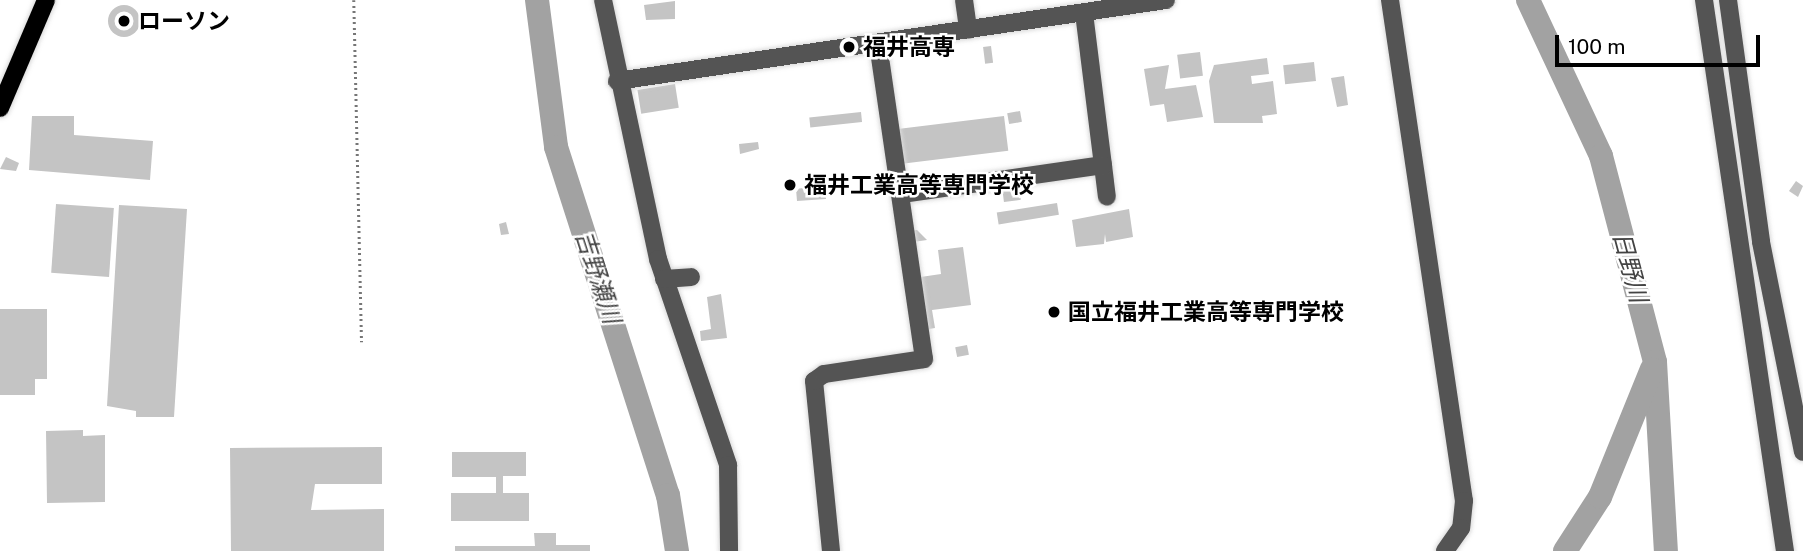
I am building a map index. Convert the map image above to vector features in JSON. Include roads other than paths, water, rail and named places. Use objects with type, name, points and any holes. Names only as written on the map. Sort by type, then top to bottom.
[{"type":"main road","points":[[0,108],[46,0]]},
{"type":"street","points":[[603,0],[617,81],[664,279],[729,465],[724,515],[729,551]]},
{"type":"street","points":[[964,0],[968,30]]},
{"type":"street","points":[[1390,0],[1464,501],[1461,528],[1446,551]]},
{"type":"street","points":[[1704,0],[1785,551]]},
{"type":"street","points":[[1728,0],[1761,242],[1803,452]]},
{"type":"street","points":[[617,81],[1155,1]]},
{"type":"street","points":[[1084,13],[1107,197]]},
{"type":"street","points":[[831,551],[814,381],[824,374],[924,359],[878,43]]},
{"type":"street","points":[[902,194],[1103,165]]},
{"type":"street","points":[[664,279],[691,276]]},
{"type":"waterway","name":"吉野瀬川","points":[[537,0],[556,147],[668,495],[677,551]]},
{"type":"waterway","name":"日野川","points":[[1528,0],[1601,156],[1655,362],[1666,551]]},
{"type":"waterway","points":[[1565,551],[1600,497],[1652,369]]},
{"type":"place","name":"ローソン","points":[[124,21]]},
{"type":"place","name":"福井高専","points":[[849,47]]},
{"type":"place","name":"福井工業高等専門学校","points":[[790,185]]},
{"type":"place","name":"国立福井工業高等専門学校","points":[[1054,312]]}]
